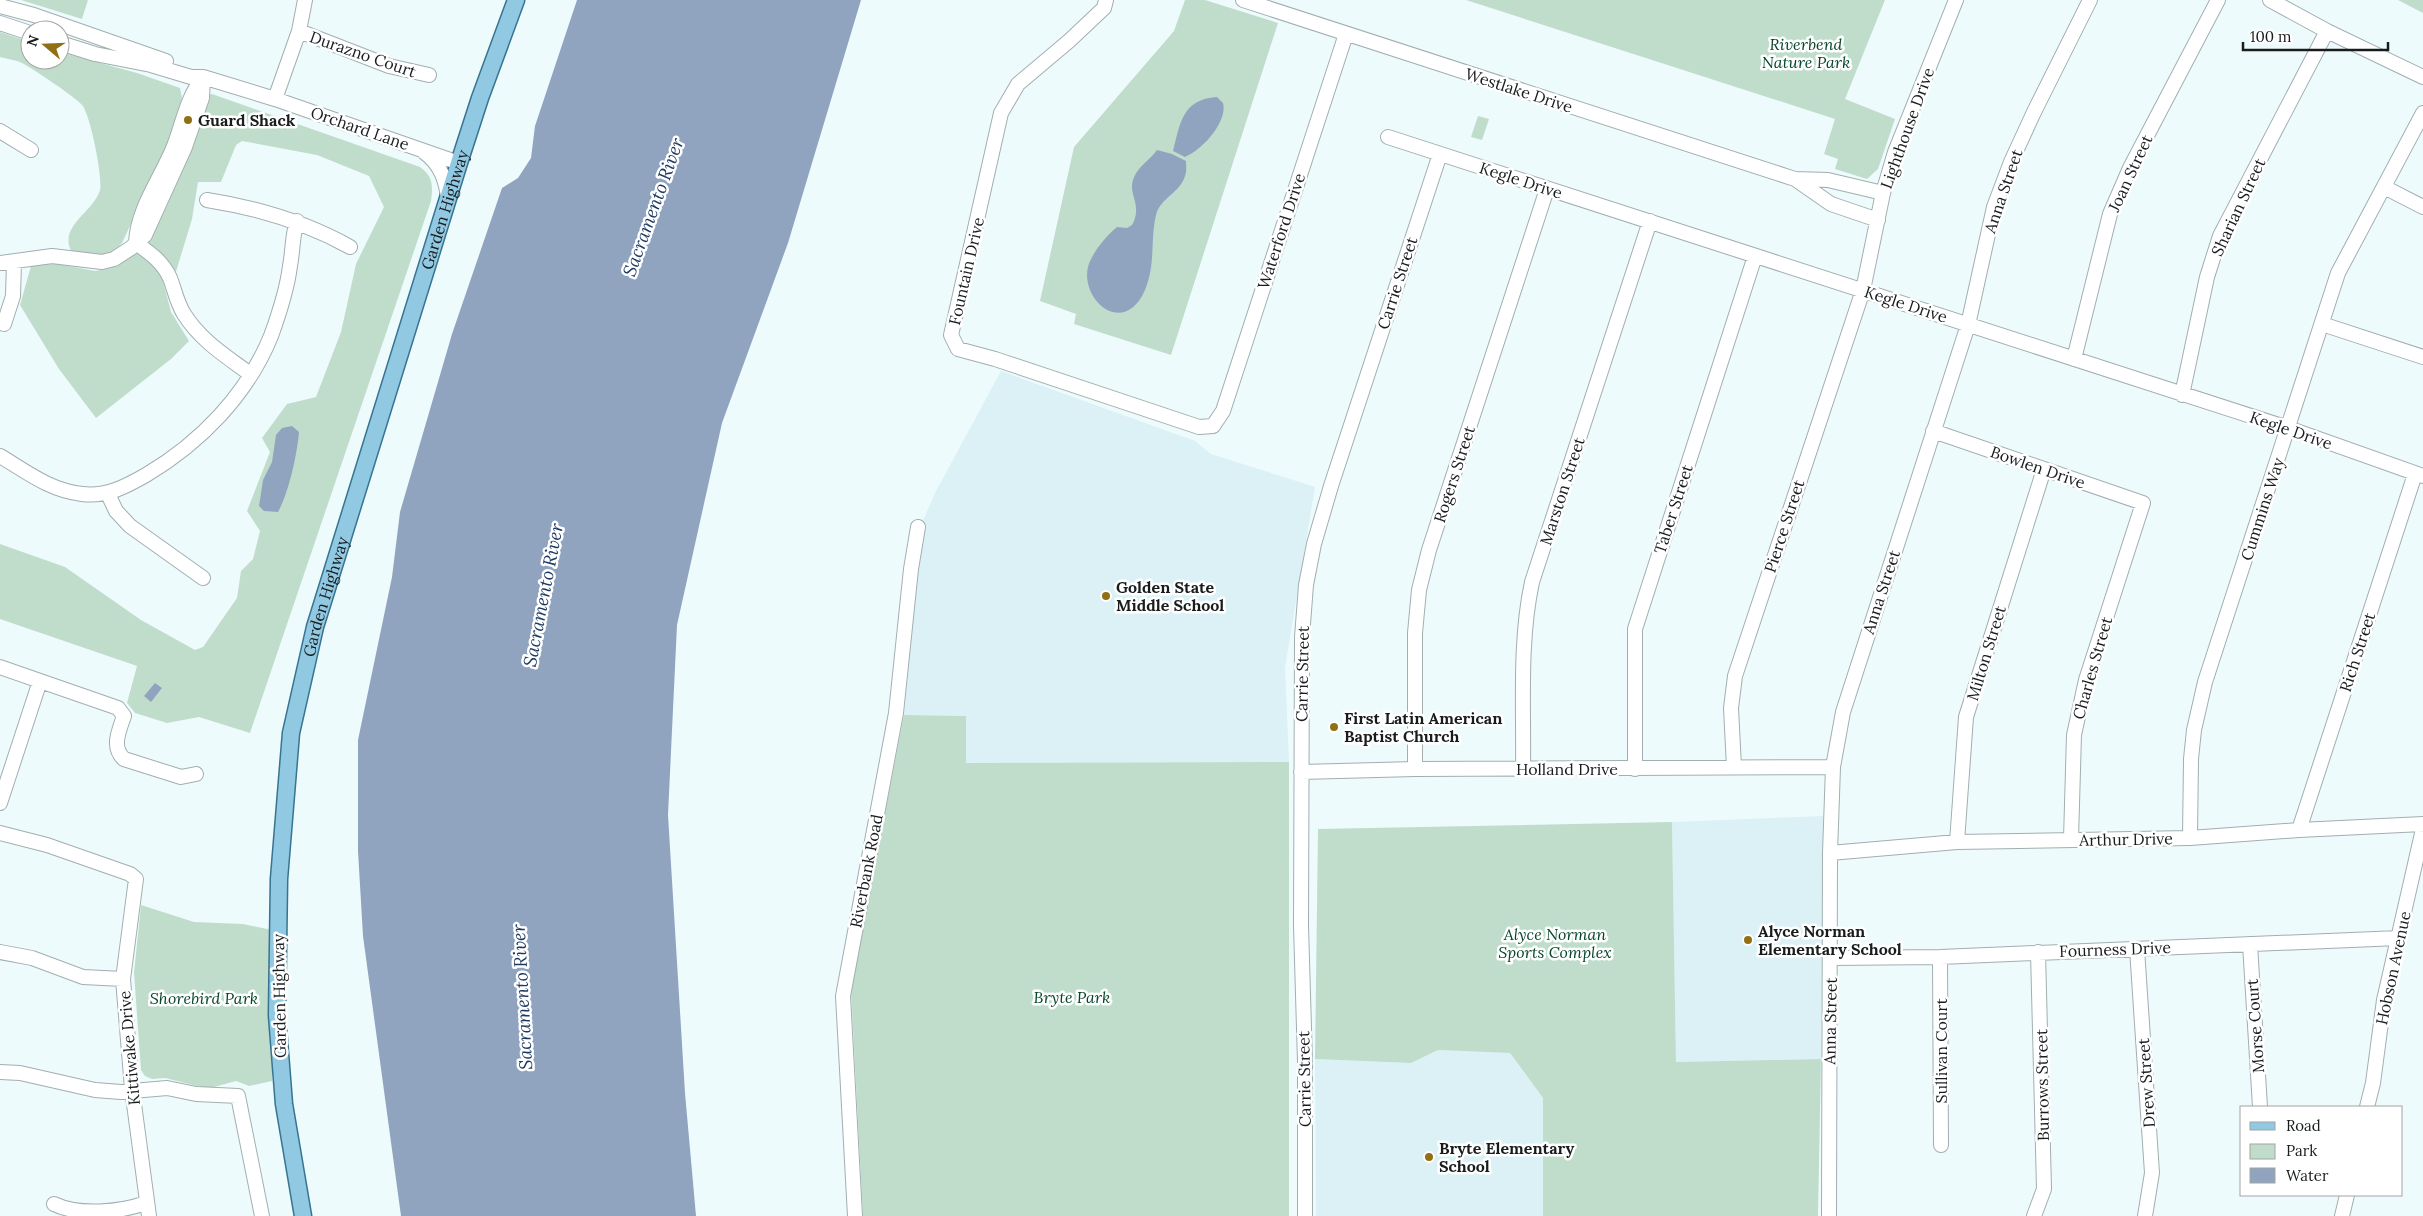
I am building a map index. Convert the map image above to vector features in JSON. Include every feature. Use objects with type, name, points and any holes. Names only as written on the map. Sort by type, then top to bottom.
[{"type":"main road","name":"Garden Highway","points":[[303,1216],[284,1104],[277,1015],[280,856],[291,733],[315,627],[459,163],[516,0]]},
{"type":"street","points":[[275,99],[299,32],[306,0]]},
{"type":"street","name":"Fountain Drive","points":[[1106,0],[1104,8],[1069,41],[1018,84],[1001,113],[951,335],[958,350],[995,359],[1199,427],[1213,426]]},
{"type":"street","name":"Westlake Drive","points":[[1243,0],[1794,179],[1831,204],[1878,220]]},
{"type":"street","name":"Lighthouse Drive","points":[[1863,290],[1883,194],[1895,152],[1956,0]]},
{"type":"street","name":"Anna Street","points":[[1830,1216],[1830,853],[1833,767],[1843,712],[1968,325],[1994,207],[2011,162],[2090,0]]},
{"type":"street","name":"Joan Street","points":[[2074,359],[2110,214],[2130,168],[2218,0]]},
{"type":"street","points":[[2270,0],[2327,31],[2423,77]]},
{"type":"street","name":"Orchard Lane","points":[[0,6],[34,15],[193,70],[203,77]]},
{"type":"street","points":[[0,23],[20,30]]},
{"type":"street","name":"Sharian Street","points":[[2182,395],[2207,277],[2220,236],[2327,31]]},
{"type":"street","name":"Durazno Court","points":[[299,32],[389,66],[429,75]]},
{"type":"street","name":"Waterford Drive","points":[[1213,426],[1223,411],[1346,34]]},
{"type":"street","name":"Orchard Lane","points":[[70,47],[191,77],[203,77],[275,99],[459,163]]},
{"type":"street","points":[[4,324],[13,296],[7,263],[60,256],[102,262],[114,259],[136,243],[136,230],[174,145],[194,89],[203,77]]},
{"type":"street","name":"Cummins Way","points":[[2190,838],[2191,760],[2194,730],[2204,682],[2338,273],[2423,113]]},
{"type":"street","points":[[0,131],[31,150]]},
{"type":"street","name":"Kegle Drive","points":[[1388,137],[2288,428],[2419,475]]},
{"type":"street","points":[[420,149],[437,165],[444,177],[448,198]]},
{"type":"street","name":"Carrie Street","points":[[1305,1216],[1305,1062],[1301,926],[1304,608],[1314,544],[1440,154]]},
{"type":"street","name":"Westlake Drive","points":[[1794,179],[1828,180],[1883,194]]},
{"type":"street","points":[[1831,204],[1837,182]]},
{"type":"street","points":[[2384,187],[2423,207]]},
{"type":"street","name":"Rogers Street","points":[[1415,769],[1415,633],[1419,590],[1429,550],[1547,189]]},
{"type":"street","points":[[207,200],[254,208],[297,222],[350,247]]},
{"type":"street","name":"Marston Street","points":[[1524,769],[1526,610],[1532,582],[1650,221]]},
{"type":"street","points":[[0,456],[28,475],[63,490],[82,494],[108,494],[160,466],[205,431],[236,397],[271,335],[285,292],[297,222]]},
{"type":"street","points":[[136,243],[161,263],[169,276],[185,315],[203,338],[250,374]]},
{"type":"street","name":"Taber Street","points":[[1635,769],[1635,629],[1755,256]]},
{"type":"street","name":"Pierce Street","points":[[1734,766],[1731,708],[1735,676],[1863,290]]},
{"type":"street","points":[[2322,324],[2423,357]]},
{"type":"street","name":"Bowlen Drive","points":[[1933,431],[2143,503]]},
{"type":"street","name":"Milton Street","points":[[1957,842],[1966,717],[2044,470]]},
{"type":"street","name":"Rich Street","points":[[2299,830],[2419,475]]},
{"type":"street","points":[[108,494],[116,511],[130,526],[203,578]]},
{"type":"street","name":"Charles Street","points":[[2071,839],[2074,735],[2086,680],[2143,503]]},
{"type":"street","name":"Riverbank Road","points":[[854,1216],[843,996],[896,713],[918,527]]},
{"type":"street","points":[[0,667],[118,708],[124,716],[116,746],[117,753],[124,759],[181,777],[196,774]]},
{"type":"street","points":[[0,803],[40,680]]},
{"type":"street","name":"Holland Drive","points":[[1302,772],[1415,769],[1833,767]]},
{"type":"street","name":"Arthur Drive","points":[[1830,853],[1957,842],[2190,838],[2423,824]]},
{"type":"street","name":"Hobson Avenue","points":[[2367,1106],[2373,1083],[2384,1000],[2423,830]]},
{"type":"street","name":"Kittiwake Drive","points":[[0,833],[47,845],[130,874],[136,879],[122,979],[132,1089],[147,1210]]},
{"type":"street","name":"Fourness Drive","points":[[1831,958],[1940,957],[2399,938]]},
{"type":"street","name":"Morse Court","points":[[2250,944],[2260,1106]]},
{"type":"street","name":"Drew Street","points":[[2137,949],[2152,1173],[2146,1216]]},
{"type":"street","points":[[0,952],[32,958],[83,977],[122,979]]},
{"type":"street","name":"Burrows Street","points":[[2034,1216],[2044,1189],[2038,952]]},
{"type":"street","name":"Sullivan Court","points":[[1940,957],[1941,1145]]},
{"type":"street","points":[[0,1072],[20,1073],[95,1090],[120,1092],[132,1089],[166,1088],[196,1094],[238,1096],[262,1216]]},
{"type":"street","points":[[2342,1216],[2347,1196]]},
{"type":"street","points":[[54,1204],[70,1210],[81,1211],[128,1207],[147,1210]]},
{"type":"shaded area","name":"Golden State Middle School","points":[[1001,371],[1195,441],[1211,454],[1315,487],[1285,668],[1289,762],[965,763],[966,716],[904,715],[922,523],[935,493]]},
{"type":"shaded area","name":"Alyce Norman Elementary School","points":[[1823,816],[1821,1059],[1676,1062],[1672,822]]},
{"type":"shaded area","name":"Bryte Elementary School","points":[[1438,1050],[1510,1053],[1543,1098],[1543,1216],[1316,1216],[1315,1059],[1411,1063]]},
{"type":"green space","points":[[21,0],[88,0],[82,19]]},
{"type":"green space","points":[[1185,0],[1205,0],[1278,23],[1171,355],[1074,324],[1076,314],[1040,301],[1074,147],[1174,31]]},
{"type":"green space","name":"Riverbend Nature Park","points":[[1466,0],[1885,0],[1845,99],[1895,119],[1878,169],[1867,179],[1835,169],[1838,159],[1824,154],[1835,119]]},
{"type":"green space","points":[[2398,0],[2423,0],[2423,13]]},
{"type":"green space","points":[[0,32],[20,39],[20,62],[0,57]]},
{"type":"green space","points":[[70,55],[137,73],[180,88],[182,98],[168,144],[122,243],[110,252],[92,255],[71,251],[69,234],[78,219],[91,206],[100,190],[98,160],[89,120],[82,105],[71,95],[33,70],[70,70]]},
{"type":"green space","points":[[212,94],[420,167],[430,178],[432,186],[431,201],[250,733],[199,717],[167,723],[135,713],[127,703],[137,666],[0,619],[0,544],[65,567],[141,620],[195,650],[203,647],[237,598],[241,571],[253,559],[260,531],[247,511],[270,452],[262,438],[287,404],[316,397],[341,332],[356,264],[384,207],[369,176],[317,155],[242,141],[236,145],[221,182],[198,182],[192,219],[175,275],[163,281],[171,312],[189,341],[171,359],[96,418],[59,369],[20,305],[31,266],[54,263],[95,271],[111,268],[130,258],[148,239],[208,95]]},
{"type":"green space","points":[[1478,116],[1489,119],[1482,140],[1471,137]]},
{"type":"green space","name":"Bryte Park","points":[[904,715],[966,716],[966,763],[1289,762],[1289,1216],[863,1216],[851,990]]},
{"type":"green space","name":"Alyce Norman Sports Complex","points":[[1672,822],[1676,1062],[1821,1059],[1818,1216],[1543,1216],[1543,1098],[1510,1053],[1438,1050],[1411,1063],[1315,1059],[1318,829]]},
{"type":"green space","name":"Shorebird Park","points":[[141,905],[194,922],[243,924],[272,930],[272,1081],[249,1086],[236,1081],[214,1087],[201,1087],[165,1078],[152,1079],[145,1076],[141,1070],[134,973]]},
{"type":"water","name":"Sacramento River","points":[[577,0],[861,0],[788,243],[722,423],[677,625],[668,815],[685,1093],[696,1216],[401,1216],[363,936],[358,851],[358,740],[392,577],[400,512],[452,334],[502,188],[518,178],[531,158],[535,126]]},
{"type":"water","points":[[1217,97],[1223,103],[1224,110],[1218,127],[1206,142],[1185,157],[1173,151],[1181,123],[1190,108],[1196,102]]},
{"type":"water","points":[[1157,150],[1172,154],[1186,161],[1186,174],[1179,187],[1158,209],[1153,234],[1151,271],[1145,290],[1136,304],[1126,311],[1116,313],[1106,309],[1097,301],[1087,279],[1088,267],[1096,251],[1113,230],[1117,227],[1127,228],[1132,225],[1136,212],[1132,191],[1133,180],[1137,172]]},
{"type":"water","points":[[292,426],[299,432],[286,494],[278,512],[264,511],[259,506],[263,480],[272,462],[276,435],[282,428]]},
{"type":"water","points":[[155,683],[162,688],[151,702],[144,696]]},
{"type":"place","name":"Guard Shack","points":[[188,120]]},
{"type":"place","name":"Golden State Middle School","points":[[1106,596]]},
{"type":"place","name":"First Latin American Baptist Church","points":[[1334,727]]},
{"type":"place","name":"Alyce Norman Elementary School","points":[[1748,940]]},
{"type":"place","name":"Bryte Elementary School","points":[[1429,1157]]}]
